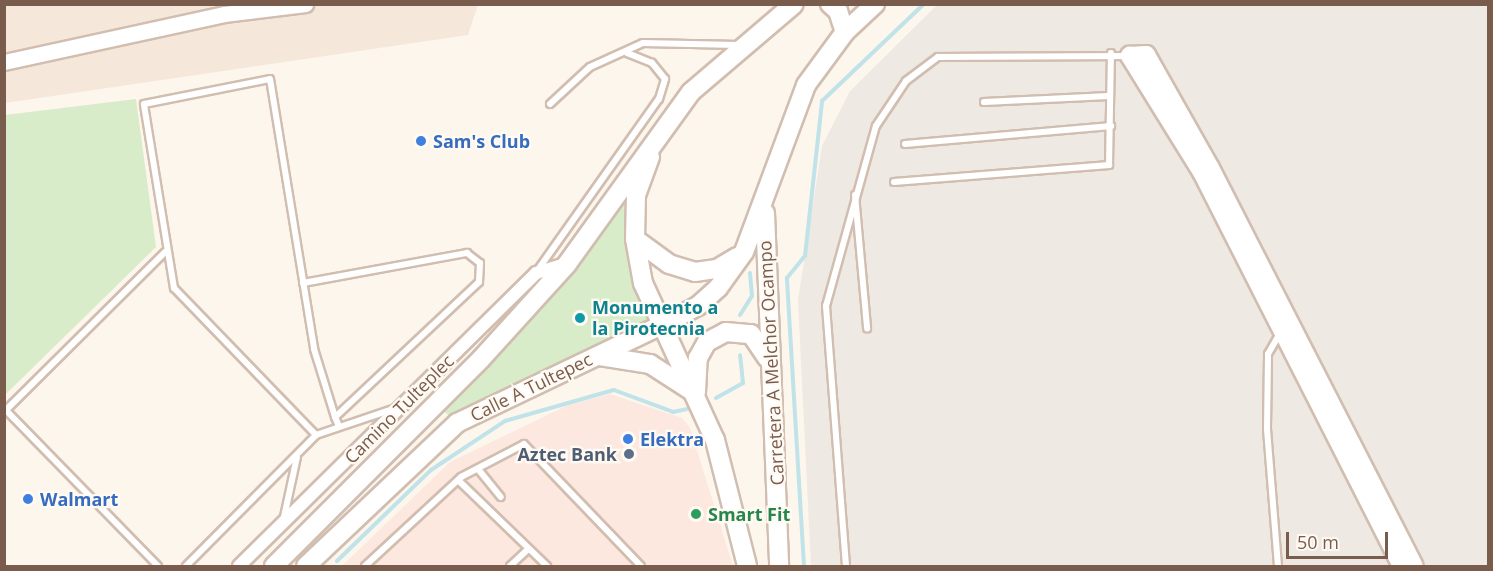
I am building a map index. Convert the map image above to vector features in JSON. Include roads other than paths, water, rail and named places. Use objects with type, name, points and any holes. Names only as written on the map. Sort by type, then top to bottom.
[{"type":"main road","name":"Calle A Tultepec","points":[[274,567],[481,359],[567,264],[691,93],[743,45],[794,4]]},
{"type":"main road","points":[[830,4],[838,11],[845,32]]},
{"type":"main road","name":"Calle A Tultepec","points":[[306,567],[404,471],[457,423],[698,306],[744,252],[806,85],[845,32],[874,4]]},
{"type":"main road","points":[[1130,56],[1202,172],[1414,567]]},
{"type":"main road","points":[[658,136],[636,195],[634,239],[644,283],[715,440],[747,567]]},
{"type":"main road","name":"Carretera A Melchor Ocampo","points":[[766,196],[763,257],[779,567]]},
{"type":"main road","points":[[634,239],[669,264],[695,272],[717,269],[744,252]]},
{"type":"main road","points":[[1285,329],[1402,567]]},
{"type":"main road","points":[[696,394],[698,358],[707,342],[726,332],[752,334],[763,345],[770,368]]},
{"type":"main road","points":[[595,356],[650,364],[696,394]]},
{"type":"street","points":[[4,62],[224,14],[305,4]]},
{"type":"street","name":"Camino Tulteplec","points":[[239,567],[536,273],[567,264]]},
{"type":"street","points":[[318,567],[367,519],[404,471]]},
{"type":"lane","points":[[550,104],[590,67],[627,53],[643,43],[743,45]]},
{"type":"lane","points":[[536,273],[659,99],[665,80],[652,63],[627,53]]},
{"type":"lane","points":[[846,567],[826,306],[855,191],[876,126],[906,81],[938,57],[1112,53],[1130,56]]},
{"type":"lane","points":[[894,182],[1109,165],[1111,126],[1109,96],[1112,53]]},
{"type":"lane","points":[[316,435],[174,288],[165,252],[144,104],[270,79],[314,349],[338,424]]},
{"type":"lane","points":[[984,102],[1109,96]]},
{"type":"lane","points":[[905,144],[1111,126]]},
{"type":"lane","points":[[855,191],[867,328]]},
{"type":"lane","points":[[158,567],[6,410],[165,252]]},
{"type":"lane","points":[[303,283],[467,253],[480,263],[479,282],[335,417]]},
{"type":"lane","points":[[1278,567],[1267,428],[1268,354],[1285,329]]},
{"type":"lane","points":[[186,567],[316,435],[338,424],[402,407]]},
{"type":"lane","points":[[365,567],[458,480],[524,444],[641,567]]},
{"type":"lane","points":[[283,524],[297,456]]},
{"type":"lane","points":[[478,469],[501,496]]},
{"type":"lane","points":[[458,480],[547,567]]},
{"type":"lane","points":[[510,567],[528,549]]},
{"type":"waterway","points":[[804,566],[787,278],[805,256],[822,101],[924,4]]},
{"type":"waterway","points":[[740,315],[752,296],[750,273]]},
{"type":"waterway","points":[[716,398],[743,383],[740,355]]},
{"type":"waterway","points":[[337,561],[431,470],[505,421],[614,390],[673,412],[687,409]]},
{"type":"place","name":"Sam's Club","points":[[421,141]]},
{"type":"place","name":"Monumento a la Pirotecnia","points":[[580,318]]},
{"type":"place","name":"Elektra","points":[[628,439]]},
{"type":"place","name":"Aztec Bank","points":[[629,454]]},
{"type":"place","name":"Walmart","points":[[28,499]]},
{"type":"place","name":"Smart Fit","points":[[696,514]]}]
